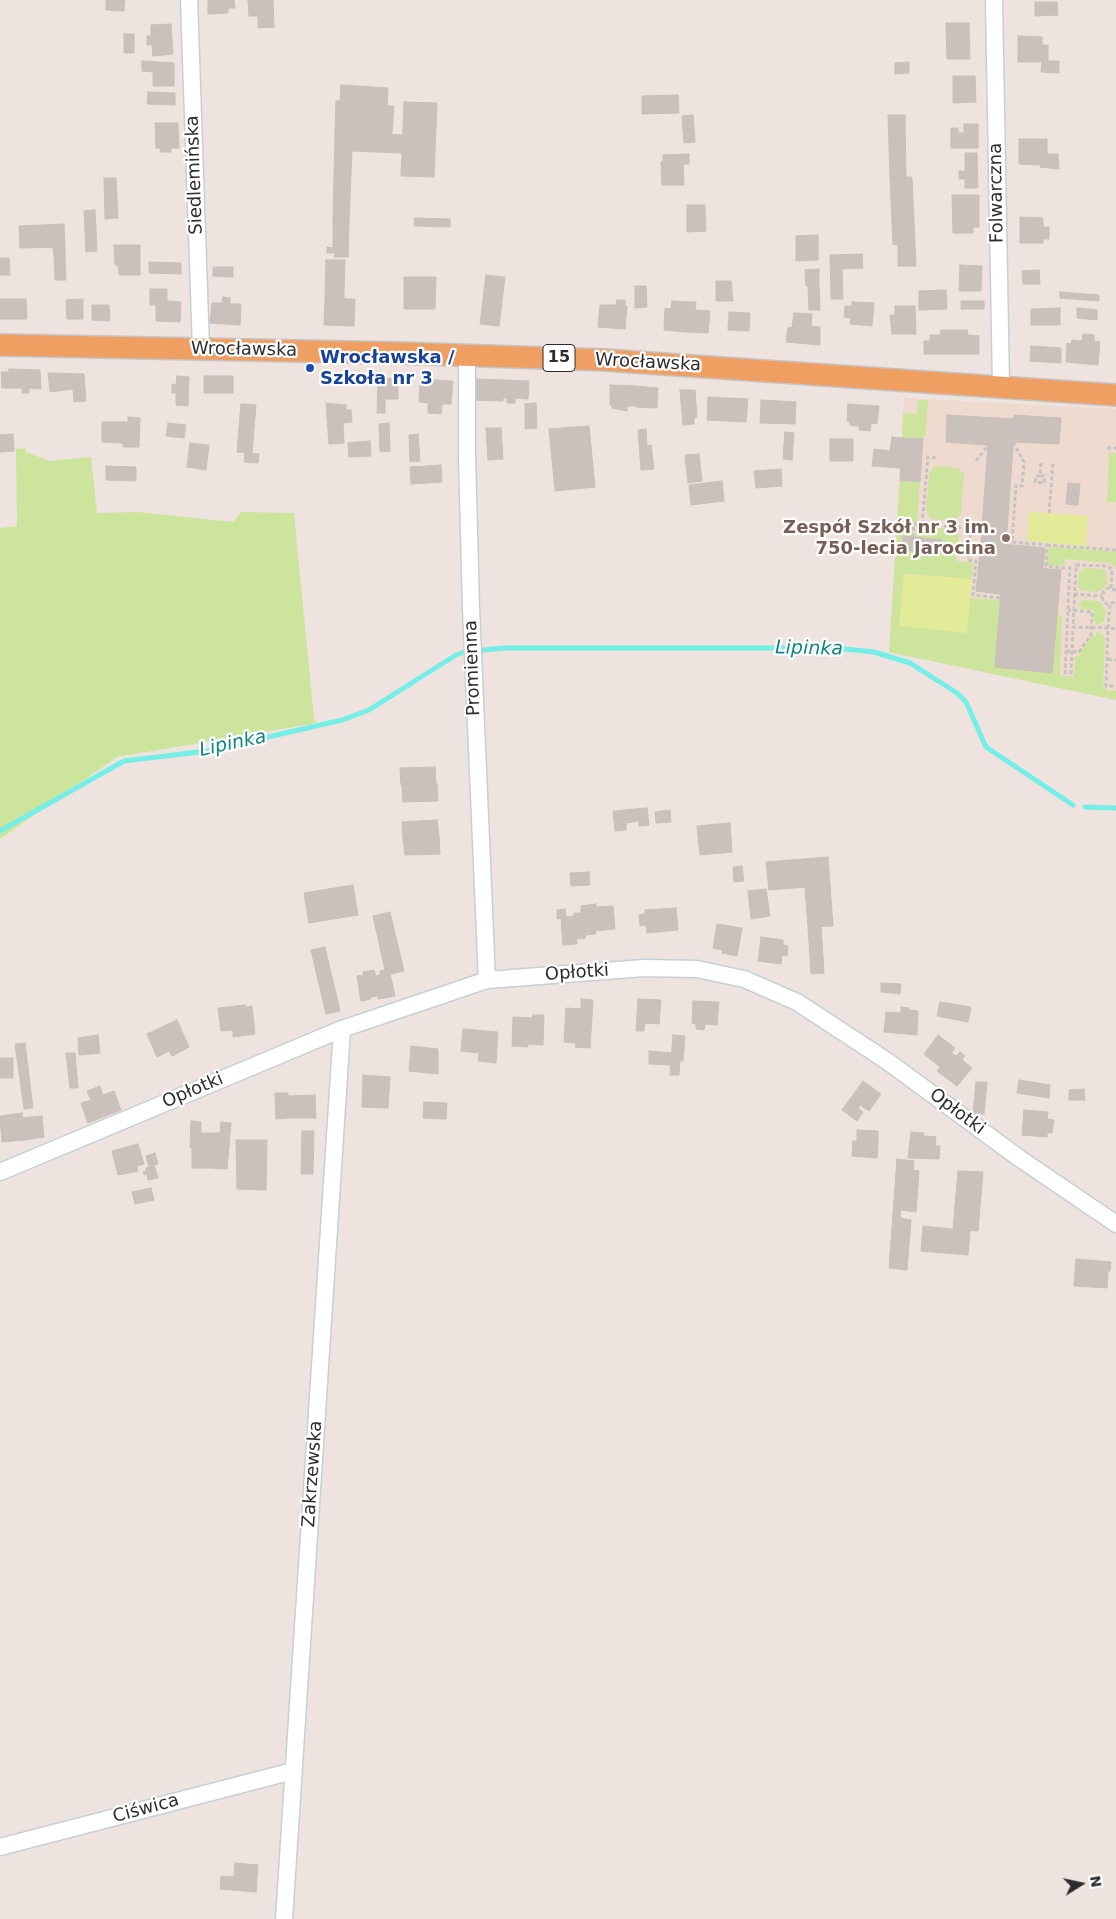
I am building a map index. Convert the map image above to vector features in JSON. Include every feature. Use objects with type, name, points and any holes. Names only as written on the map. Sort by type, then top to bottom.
[{"type":"main road","name":"Wrocławska","points":[[0,345],[467,355],[605,360],[1116,395]]},
{"type":"street","name":"Siedlemińska","points":[[189,0],[201,349]]},
{"type":"street","name":"Folwarczna","points":[[994,0],[1000,386]]},
{"type":"street","name":"Promienna","points":[[467,355],[467,456],[471,608],[487,980]]},
{"type":"street","name":"Opłotki","points":[[0,1172],[342,1029],[487,980],[644,968],[697,970],[744,979],[797,1002],[888,1061],[1019,1158],[1116,1224]]},
{"type":"street","name":"Zakrzewska","points":[[284,1919],[342,1029]]},
{"type":"street","name":"Ciświca","points":[[0,1847],[293,1772]]},
{"type":"path","points":[[1013,442],[1024,462],[1022,486],[1016,486],[1012,542],[1116,550]]},
{"type":"path","points":[[976,461],[988,445]]},
{"type":"path","points":[[1107,448],[1116,448]]},
{"type":"path","points":[[922,524],[928,457],[936,458]]},
{"type":"path","points":[[1040,476],[1041,463]]},
{"type":"path","points":[[1049,513],[1053,463]]},
{"type":"path","points":[[913,537],[914,524],[971,528],[968,560],[976,561],[973,595],[1001,598]]},
{"type":"path","points":[[1047,545],[1046,566],[1065,568]]},
{"type":"path","points":[[1065,674],[1070,564]]},
{"type":"path","points":[[1071,674],[1076,565],[1107,566],[1112,568],[1111,588]]},
{"type":"path","points":[[1102,596],[1106,589],[1116,590]]},
{"type":"path","points":[[1074,594],[1102,596]]},
{"type":"path","points":[[1102,596],[1105,603],[1110,605]]},
{"type":"path","points":[[1110,605],[1116,602]]},
{"type":"path","points":[[1110,605],[1106,686],[1116,686]]},
{"type":"path","points":[[1066,651],[1079,652],[1091,635],[1092,612],[1068,610]]},
{"type":"path","points":[[1073,627],[1116,629]]},
{"type":"path","points":[[1108,659],[1116,660]]},
{"type":"shaded area","name":"Zespół Szkół nr 3 im. 750-lecia Jarocina","points":[[904,398],[1116,409],[1116,700],[889,652]]},
{"type":"green space","points":[[918,400],[928,400],[926,433],[923,439],[902,438],[903,413],[917,414]]},
{"type":"green space","points":[[25,448],[26,452],[49,461],[91,457],[97,513],[137,512],[234,522],[241,512],[294,513],[314,719],[317,723],[117,757],[0,839],[0,528],[17,526],[16,449]]},
{"type":"green space","points":[[1109,453],[1116,453],[1116,502],[1107,502]]},
{"type":"green space","points":[[939,466],[958,468],[964,475],[961,514],[954,521],[930,518],[926,510],[929,475],[933,468]]},
{"type":"green space","points":[[900,480],[920,482],[917,524],[913,524],[912,537],[903,537],[902,550],[941,553],[942,540],[915,537],[916,525],[952,529],[957,532],[959,537],[956,561],[973,563],[972,579],[905,574],[966,633],[970,598],[1001,600],[1062,616],[1060,676],[1074,677],[1075,656],[1078,656],[1092,636],[1096,636],[1096,632],[1102,634],[1105,639],[1103,685],[1107,691],[1116,691],[1116,700],[889,652]]},
{"type":"green space","points":[[1029,512],[1088,516],[1086,546],[1027,541]]},
{"type":"green space","points":[[1049,546],[1116,552],[1116,568],[1111,563],[1065,559],[1065,566],[1046,565]]},
{"type":"green space","points":[[1085,568],[1102,569],[1106,572],[1107,585],[1097,592],[1080,590],[1078,586],[1079,573]]},
{"type":"green space","points":[[904,574],[972,579],[967,633],[899,626]]},
{"type":"green space","points":[[1083,600],[1097,601],[1102,604],[1106,611],[1104,622],[1096,625],[1096,621],[1093,620],[1094,610],[1081,609],[1081,606],[1077,606]]},
{"type":"building","points":[[106,0],[125,0],[124,11],[106,10]]},
{"type":"building","points":[[208,0],[234,0],[235,8],[228,8],[228,13],[208,14]]},
{"type":"building","points":[[248,0],[273,0],[274,27],[258,28],[258,16],[249,16]]},
{"type":"building","points":[[1035,2],[1057,2],[1058,15],[1035,16]]},
{"type":"building","points":[[946,23],[969,23],[970,59],[947,59]]},
{"type":"building","points":[[171,24],[173,54],[153,56],[152,45],[147,45],[147,36],[151,36],[151,25]]},
{"type":"building","points":[[124,34],[134,34],[134,53],[124,53]]},
{"type":"building","points":[[1018,36],[1042,37],[1042,45],[1048,45],[1048,61],[1059,61],[1059,73],[1041,72],[1042,62],[1018,62]]},
{"type":"building","points":[[142,61],[174,63],[174,86],[153,86],[153,72],[142,71]]},
{"type":"building","points":[[909,62],[909,73],[895,74],[895,63]]},
{"type":"building","points":[[953,76],[975,76],[976,102],[953,103]]},
{"type":"building","points":[[341,85],[388,88],[387,106],[394,106],[392,134],[335,132],[336,101],[340,101]]},
{"type":"building","points":[[148,92],[175,93],[175,105],[147,104]]},
{"type":"building","points":[[678,95],[679,113],[642,114],[642,96]]},
{"type":"building","points":[[404,102],[437,103],[434,177],[401,176]]},
{"type":"building","points":[[693,115],[695,142],[684,143],[682,116]]},
{"type":"building","points":[[888,115],[905,115],[906,177],[890,178]]},
{"type":"building","points":[[155,123],[178,123],[179,148],[171,148],[171,152],[161,152],[160,148],[156,148]]},
{"type":"building","points":[[964,124],[978,124],[978,148],[951,148],[951,128],[958,128],[958,133],[964,133]]},
{"type":"building","points":[[335,132],[402,135],[401,153],[352,151],[349,222],[333,221]]},
{"type":"building","points":[[1019,139],[1047,139],[1047,154],[1058,154],[1059,169],[1040,167],[1041,165],[1019,164]]},
{"type":"building","points":[[965,153],[977,153],[978,188],[965,188],[965,179],[959,179],[959,171],[965,171]]},
{"type":"building","points":[[689,154],[689,164],[683,164],[684,185],[662,185],[661,162],[663,162],[663,155]]},
{"type":"building","points":[[912,177],[914,221],[892,221],[890,178]]},
{"type":"building","points":[[104,178],[116,178],[118,218],[105,219]]},
{"type":"building","points":[[952,195],[979,195],[979,227],[973,227],[973,233],[953,233]]},
{"type":"building","points":[[687,205],[705,205],[706,231],[687,232]]},
{"type":"building","points":[[95,210],[97,251],[86,252],[84,211]]},
{"type":"building","points":[[1020,217],[1043,218],[1043,227],[1049,227],[1049,239],[1043,239],[1043,243],[1020,243]]},
{"type":"building","points":[[415,218],[450,219],[450,227],[414,226]]},
{"type":"building","points":[[333,221],[349,222],[348,257],[334,257],[335,253],[327,253],[327,247],[333,248]]},
{"type":"building","points":[[892,221],[914,221],[916,266],[898,266],[898,244],[893,245]]},
{"type":"building","points":[[64,224],[65,247],[20,248],[19,226]]},
{"type":"building","points":[[818,235],[818,260],[796,261],[796,236]]},
{"type":"building","points":[[114,245],[140,245],[140,275],[119,275],[118,265],[115,265]]},
{"type":"building","points":[[53,247],[65,247],[65,255],[54,256]]},
{"type":"building","points":[[862,254],[863,268],[842,269],[843,299],[831,299],[830,255]]},
{"type":"building","points":[[65,255],[66,280],[55,280],[54,256]]},
{"type":"building","points":[[0,258],[9,258],[10,275],[0,275]]},
{"type":"building","points":[[326,260],[345,260],[344,291],[334,290],[334,299],[325,299]]},
{"type":"building","points":[[149,262],[181,263],[181,274],[149,273]]},
{"type":"building","points":[[960,265],[982,266],[981,291],[959,291]]},
{"type":"building","points":[[213,267],[233,267],[233,277],[213,276]]},
{"type":"building","points":[[819,269],[819,286],[806,286],[805,270]]},
{"type":"building","points":[[1039,270],[1040,284],[1023,284],[1022,271]]},
{"type":"building","points":[[486,275],[505,277],[499,326],[480,324]]},
{"type":"building","points":[[404,277],[436,277],[435,309],[404,309]]},
{"type":"building","points":[[716,281],[731,281],[733,301],[716,301]]},
{"type":"building","points":[[635,286],[646,286],[647,307],[635,308]]},
{"type":"building","points":[[808,286],[819,286],[820,310],[809,310]]},
{"type":"building","points":[[150,289],[167,289],[167,301],[181,302],[180,322],[156,321],[156,305],[150,305]]},
{"type":"building","points":[[334,290],[344,291],[344,299],[355,299],[354,326],[324,325],[325,299],[334,299]]},
{"type":"building","points":[[946,290],[947,309],[919,310],[919,291]]},
{"type":"building","points":[[1060,292],[1099,295],[1099,301],[1060,298]]},
{"type":"building","points":[[223,297],[230,298],[230,304],[241,304],[240,325],[210,323],[212,303],[222,303]]},
{"type":"building","points":[[0,299],[26,299],[27,319],[0,319]]},
{"type":"building","points":[[83,299],[83,319],[67,319],[66,300]]},
{"type":"building","points":[[617,300],[625,300],[625,306],[627,306],[625,329],[598,327],[600,305],[616,305]]},
{"type":"building","points":[[672,301],[687,302],[685,332],[664,330],[665,308],[671,309]]},
{"type":"building","points":[[961,301],[984,301],[984,309],[961,309]]},
{"type":"building","points":[[687,302],[696,302],[695,310],[710,311],[708,333],[685,332]]},
{"type":"building","points":[[852,302],[874,303],[872,326],[850,324],[851,318],[844,317],[845,306],[852,306]]},
{"type":"building","points":[[92,305],[109,305],[110,321],[92,320]]},
{"type":"building","points":[[895,306],[915,306],[916,334],[892,334],[890,315],[895,315]]},
{"type":"building","points":[[1060,308],[1060,325],[1031,325],[1031,309]]},
{"type":"building","points":[[1077,308],[1097,310],[1097,320],[1077,318]]},
{"type":"building","points":[[729,312],[750,313],[749,331],[728,330]]},
{"type":"building","points":[[794,313],[812,314],[811,326],[820,327],[820,345],[786,342],[788,327],[792,328]]},
{"type":"building","points":[[941,330],[949,330],[949,354],[924,354],[924,341],[930,341],[930,335],[940,335]]},
{"type":"building","points":[[949,330],[967,330],[968,335],[979,336],[979,354],[949,354]]},
{"type":"building","points":[[1083,334],[1094,335],[1094,341],[1100,342],[1098,365],[1066,362],[1067,343],[1071,344],[1072,340],[1082,341]]},
{"type":"building","points":[[1031,346],[1061,348],[1061,363],[1030,361]]},
{"type":"building","points":[[9,369],[40,370],[41,389],[29,388],[29,393],[22,393],[22,388],[2,388],[1,372],[9,372]]},
{"type":"building","points":[[48,373],[84,374],[86,401],[74,402],[73,389],[50,392]]},
{"type":"building","points":[[177,376],[189,377],[188,406],[176,405],[176,393],[172,393],[172,384],[176,385]]},
{"type":"building","points":[[204,376],[233,376],[233,393],[204,393]]},
{"type":"building","points":[[378,378],[398,379],[398,399],[385,399],[385,413],[377,413]]},
{"type":"building","points":[[420,379],[453,381],[451,404],[442,404],[441,414],[428,413],[428,403],[419,402]]},
{"type":"building","points":[[474,379],[503,380],[503,401],[473,400]]},
{"type":"building","points":[[503,380],[529,381],[528,399],[515,398],[515,403],[507,403],[507,398],[503,398]]},
{"type":"building","points":[[610,385],[636,386],[636,406],[627,406],[627,411],[612,408],[612,405],[610,405]]},
{"type":"building","points":[[636,386],[658,388],[657,408],[636,407]]},
{"type":"building","points":[[680,390],[695,390],[697,417],[694,418],[694,424],[683,425]]},
{"type":"building","points":[[708,397],[748,399],[746,422],[707,420]]},
{"type":"building","points":[[761,400],[796,402],[795,424],[760,423]]},
{"type":"building","points":[[326,403],[346,405],[346,410],[351,410],[352,422],[343,423],[344,443],[329,444]]},
{"type":"building","points":[[536,403],[537,428],[525,429],[525,404]]},
{"type":"building","points":[[241,404],[256,405],[252,453],[237,452]]},
{"type":"building","points":[[848,404],[860,405],[858,426],[850,425],[850,422],[847,421]]},
{"type":"building","points":[[860,405],[879,406],[877,424],[871,423],[870,431],[859,430]]},
{"type":"building","points":[[947,415],[1014,419],[1014,415],[1061,418],[1059,444],[1013,442],[1013,447],[946,442]]},
{"type":"building","points":[[128,417],[140,418],[139,447],[123,447],[123,443],[102,442],[102,422],[128,422]]},
{"type":"building","points":[[168,423],[186,425],[184,438],[166,436]]},
{"type":"building","points":[[389,423],[390,451],[380,452],[379,424]]},
{"type":"building","points":[[589,426],[595,487],[555,491],[549,429]]},
{"type":"building","points":[[486,428],[501,428],[503,459],[488,460]]},
{"type":"building","points":[[646,429],[647,446],[651,445],[654,469],[641,470],[638,430]]},
{"type":"building","points":[[785,432],[794,433],[792,460],[783,459]]},
{"type":"building","points":[[13,434],[14,451],[0,452],[0,435]]},
{"type":"building","points":[[418,434],[420,461],[410,462],[409,435]]},
{"type":"building","points":[[892,437],[902,438],[900,468],[872,466],[874,449],[890,451]]},
{"type":"building","points":[[902,438],[923,439],[920,482],[900,480]]},
{"type":"building","points":[[830,439],[853,439],[853,461],[830,461]]},
{"type":"building","points":[[370,441],[371,456],[349,457],[348,443]]},
{"type":"building","points":[[190,443],[209,445],[206,470],[187,467]]},
{"type":"building","points":[[988,445],[1013,447],[1006,544],[981,542]]},
{"type":"building","points":[[245,453],[259,454],[258,463],[244,462]]},
{"type":"building","points":[[699,454],[702,481],[688,483],[685,455]]},
{"type":"building","points":[[441,465],[442,482],[411,484],[410,467]]},
{"type":"building","points":[[106,466],[136,467],[136,481],[106,480]]},
{"type":"building","points":[[781,469],[782,486],[756,488],[754,471]]},
{"type":"building","points":[[722,481],[724,501],[691,505],[689,485]]},
{"type":"building","points":[[1068,483],[1080,484],[1078,505],[1066,504]]},
{"type":"building","points":[[903,536],[942,540],[941,553],[902,550]]},
{"type":"building","points":[[981,542],[1045,548],[1043,568],[979,563]]},
{"type":"building","points":[[979,563],[1061,570],[1052,673],[995,667],[1001,594],[976,591]]},
{"type":"building","points":[[435,767],[437,784],[401,785],[400,768]]},
{"type":"building","points":[[437,784],[438,801],[403,802],[401,785]]},
{"type":"building","points":[[647,808],[649,825],[639,826],[639,821],[626,823],[626,830],[615,831],[613,811]]},
{"type":"building","points":[[670,810],[671,822],[656,823],[655,812]]},
{"type":"building","points":[[437,820],[439,837],[403,839],[402,822]]},
{"type":"building","points":[[730,823],[732,852],[700,855],[697,826]]},
{"type":"building","points":[[439,837],[440,854],[405,855],[403,839]]},
{"type":"building","points":[[828,857],[830,885],[769,890],[766,862]]},
{"type":"building","points":[[742,866],[744,881],[734,882],[733,867]]},
{"type":"building","points":[[589,872],[590,885],[571,886],[570,873]]},
{"type":"building","points":[[353,885],[358,915],[309,923],[304,893]]},
{"type":"building","points":[[830,885],[833,926],[808,927],[805,887]]},
{"type":"building","points":[[766,889],[770,916],[751,919],[748,891]]},
{"type":"building","points":[[596,904],[596,907],[613,906],[615,929],[595,931],[596,934],[585,935],[586,938],[576,939],[574,913],[581,913],[581,906]]},
{"type":"building","points":[[676,908],[678,930],[647,933],[646,925],[640,926],[639,915],[645,914],[645,910]]},
{"type":"building","points":[[565,909],[566,917],[574,916],[577,944],[563,945],[561,918],[557,919],[557,910]]},
{"type":"building","points":[[390,912],[404,971],[391,974],[389,969],[385,970],[373,916]]},
{"type":"building","points":[[717,924],[742,928],[737,956],[722,953],[723,950],[713,948]]},
{"type":"building","points":[[821,926],[824,973],[811,974],[808,927]]},
{"type":"building","points":[[761,937],[783,940],[783,945],[788,946],[787,956],[782,955],[781,964],[758,961]]},
{"type":"building","points":[[325,947],[340,1011],[326,1014],[311,950]]},
{"type":"building","points":[[389,969],[395,996],[378,999],[378,996],[371,997],[371,999],[361,1001],[357,976],[364,975],[363,972],[374,970],[376,976],[380,975],[380,971]]},
{"type":"building","points":[[881,983],[901,984],[900,994],[881,992]]},
{"type":"building","points":[[581,999],[593,1000],[590,1048],[575,1047],[576,1043],[564,1042],[566,1008],[581,1009]]},
{"type":"building","points":[[638,999],[661,1000],[659,1024],[645,1023],[644,1031],[636,1031]]},
{"type":"building","points":[[693,1001],[719,1002],[717,1025],[705,1024],[704,1030],[696,1029],[696,1024],[692,1023]]},
{"type":"building","points":[[940,1002],[971,1007],[968,1022],[937,1016]]},
{"type":"building","points":[[245,1005],[246,1007],[252,1006],[255,1034],[233,1037],[233,1030],[221,1031],[218,1008]]},
{"type":"building","points":[[901,1007],[918,1011],[917,1035],[884,1032],[886,1012],[901,1013]]},
{"type":"building","points":[[533,1015],[544,1015],[543,1045],[528,1044],[528,1047],[512,1046],[513,1017],[532,1018]]},
{"type":"building","points":[[177,1020],[189,1047],[172,1056],[169,1051],[157,1057],[147,1034]]},
{"type":"building","points":[[463,1029],[498,1032],[496,1063],[478,1061],[479,1053],[461,1051]]},
{"type":"building","points":[[98,1035],[100,1053],[79,1055],[78,1038]]},
{"type":"building","points":[[673,1035],[685,1036],[683,1061],[680,1061],[679,1075],[670,1075]]},
{"type":"building","points":[[938,1035],[955,1048],[940,1067],[924,1054]]},
{"type":"building","points":[[25,1043],[33,1108],[24,1109],[15,1044]]},
{"type":"building","points":[[411,1046],[438,1049],[438,1074],[409,1071]]},
{"type":"building","points":[[649,1051],[672,1053],[671,1065],[649,1064]]},
{"type":"building","points":[[960,1052],[965,1056],[962,1060],[972,1068],[957,1086],[937,1071],[952,1053],[956,1056]]},
{"type":"building","points":[[66,1053],[75,1053],[78,1088],[70,1088]]},
{"type":"building","points":[[0,1058],[13,1058],[13,1078],[0,1078]]},
{"type":"building","points":[[363,1075],[390,1077],[388,1108],[362,1107]]},
{"type":"building","points":[[1019,1080],[1050,1085],[1049,1098],[1017,1093]]},
{"type":"building","points":[[863,1081],[881,1094],[869,1111],[860,1105],[858,1108],[863,1112],[857,1121],[842,1110]]},
{"type":"building","points":[[976,1082],[987,1082],[984,1114],[973,1113]]},
{"type":"building","points":[[100,1086],[103,1095],[114,1091],[121,1110],[88,1123],[81,1103],[91,1100],[87,1091]]},
{"type":"building","points":[[1084,1089],[1085,1100],[1069,1100],[1069,1090]]},
{"type":"building","points":[[275,1093],[288,1093],[289,1118],[276,1119]]},
{"type":"building","points":[[315,1095],[316,1118],[289,1118],[288,1096]]},
{"type":"building","points":[[424,1102],[447,1103],[446,1119],[423,1118]]},
{"type":"building","points":[[1024,1110],[1048,1112],[1047,1119],[1054,1120],[1052,1133],[1047,1133],[1047,1137],[1022,1135]]},
{"type":"building","points":[[22,1113],[25,1140],[2,1142],[0,1116]]},
{"type":"building","points":[[42,1116],[44,1137],[25,1140],[22,1118]]},
{"type":"building","points":[[191,1121],[201,1122],[201,1133],[211,1133],[209,1168],[192,1168],[192,1148],[190,1147]]},
{"type":"building","points":[[221,1122],[231,1123],[227,1169],[209,1168],[211,1133],[220,1133]]},
{"type":"building","points":[[857,1130],[878,1131],[878,1143],[857,1142]]},
{"type":"building","points":[[302,1131],[314,1131],[313,1174],[301,1174]]},
{"type":"building","points":[[911,1132],[924,1133],[923,1136],[936,1137],[935,1146],[940,1146],[939,1159],[908,1158]]},
{"type":"building","points":[[236,1140],[267,1140],[266,1190],[237,1189]]},
{"type":"building","points":[[853,1141],[878,1143],[877,1158],[852,1156]]},
{"type":"building","points":[[138,1144],[144,1164],[137,1166],[138,1171],[118,1175],[112,1151]]},
{"type":"building","points":[[155,1153],[158,1164],[154,1165],[158,1178],[148,1180],[147,1174],[144,1175],[143,1172],[149,1167],[146,1156]]},
{"type":"building","points":[[897,1159],[914,1161],[913,1170],[904,1169],[900,1218],[911,1220],[907,1270],[889,1268]]},
{"type":"building","points":[[904,1169],[919,1171],[916,1212],[901,1210]]},
{"type":"building","points":[[958,1171],[983,1172],[978,1231],[953,1229]]},
{"type":"building","points":[[151,1188],[154,1200],[135,1204],[132,1192]]},
{"type":"building","points":[[923,1226],[970,1231],[968,1255],[921,1251]]},
{"type":"building","points":[[1076,1259],[1111,1262],[1110,1271],[1108,1271],[1107,1288],[1074,1286]]},
{"type":"building","points":[[235,1863],[258,1865],[256,1892],[220,1889],[221,1876],[234,1877]]},
{"type":"waterway","name":"Lipinka","points":[[483,650],[505,648],[835,648],[874,652],[910,663],[957,693],[966,702],[986,747],[1073,805]]},
{"type":"waterway","name":"Lipinka","points":[[0,831],[124,761],[207,751],[342,720],[369,710],[456,655],[464,652]]},
{"type":"waterway","name":"Lipinka","points":[[1085,807],[1116,808]]},
{"type":"place","name":"Wrocławska / Szkoła nr 3","points":[[310,368]]},
{"type":"place","name":"Zespół Szkół nr 3 im. 750-lecia Jarocina","points":[[1006,538]]}]
